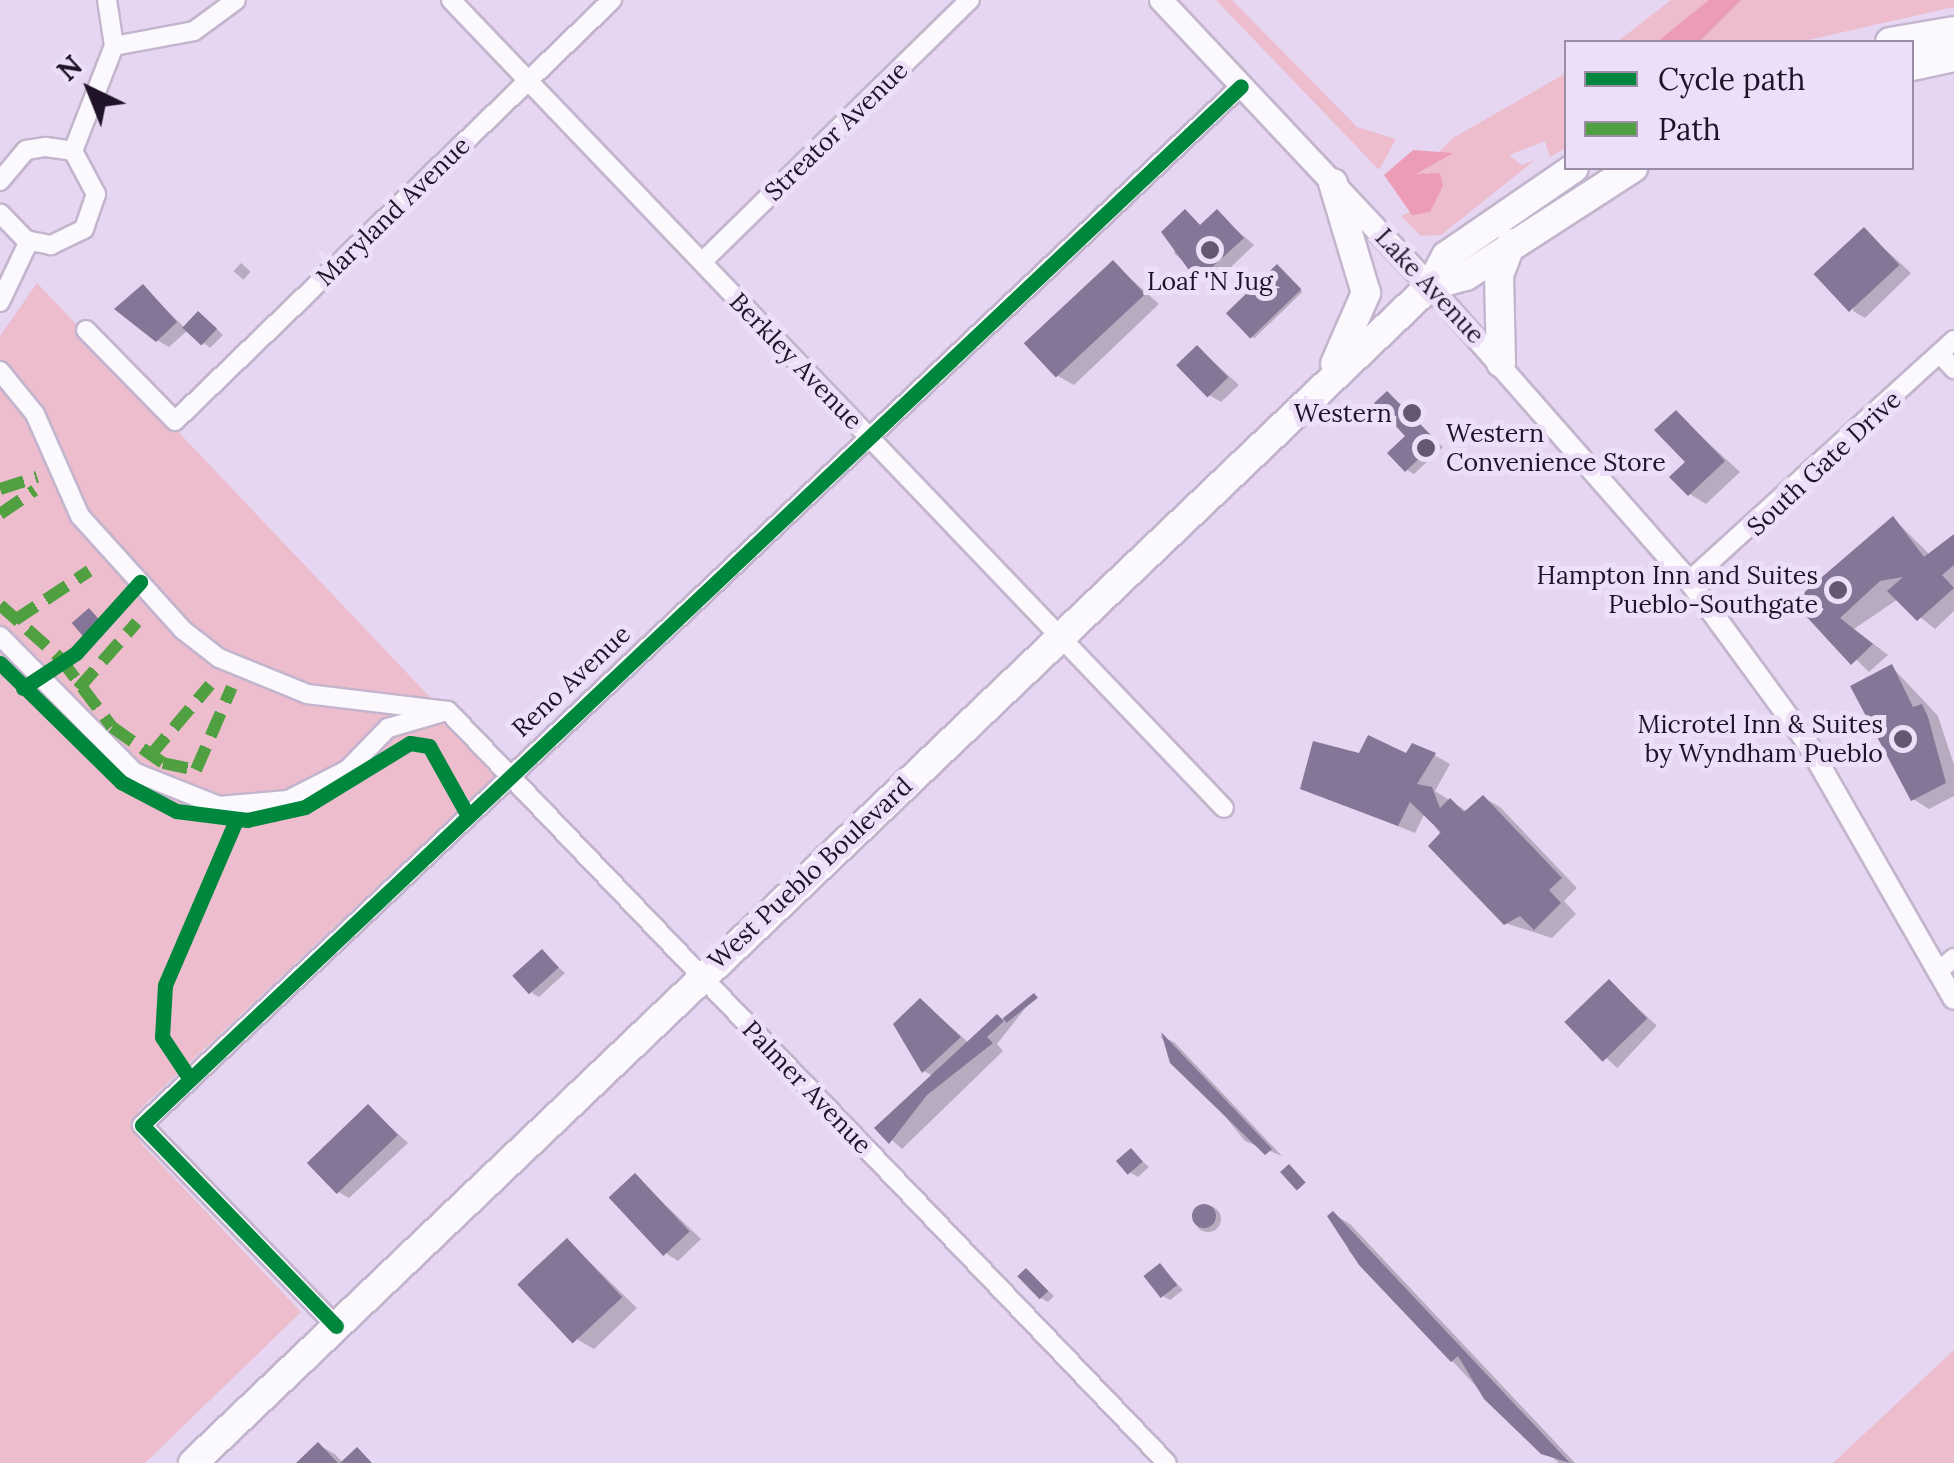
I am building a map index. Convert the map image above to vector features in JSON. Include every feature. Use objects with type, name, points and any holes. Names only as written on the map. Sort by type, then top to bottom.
[{"type":"main road","name":"Lake Avenue","points":[[1161,0],[1430,286]]},
{"type":"main road","points":[[1901,40],[1954,30]]},
{"type":"main road","points":[[1914,66],[1954,56]]},
{"type":"main road","name":"West Pueblo Boulevard","points":[[193,1463],[1430,286],[1446,256],[1571,170]]},
{"type":"main road","name":"West Pueblo Boulevard","points":[[1430,286],[1466,276],[1512,242],[1630,170]]},
{"type":"main road","points":[[1325,384],[1366,293],[1333,183]]},
{"type":"main road","points":[[1502,363],[1499,275],[1512,242]]},
{"type":"street","points":[[74,151],[114,46],[106,0]]},
{"type":"street","points":[[114,46],[194,31],[236,0]]},
{"type":"street","name":"Berkley Avenue","points":[[451,0],[1224,808]]},
{"type":"street","name":"Maryland Avenue","points":[[86,330],[175,421],[612,0]]},
{"type":"street","name":"Streator Avenue","points":[[702,262],[970,0]]},
{"type":"street","name":"Reno Avenue","points":[[336,1326],[142,1125],[1241,86]]},
{"type":"street","points":[[0,180],[26,150],[74,151]]},
{"type":"street","points":[[0,213],[24,238],[67,240],[94,213],[93,179],[74,151]]},
{"type":"street","points":[[0,281],[24,238]]},
{"type":"street","points":[[0,302],[24,238]]},
{"type":"street","name":"Lake Avenue","points":[[1430,286],[1502,363],[1688,581],[1806,741],[1948,963]]},
{"type":"street","name":"South Gate Drive","points":[[1688,581],[1954,340]]},
{"type":"street","points":[[1940,354],[1954,369]]},
{"type":"street","points":[[0,371],[36,414],[80,516],[219,658],[307,694],[448,710]]},
{"type":"street","points":[[0,636],[134,772],[219,806],[288,800],[347,770],[388,728],[448,710]]},
{"type":"street","name":"Palmer Avenue","points":[[448,710],[1167,1463]]},
{"type":"street","points":[[1948,963],[1954,999]]},
{"type":"shaded area","points":[[1216,0],[1232,0],[1357,127],[1396,139],[1379,170]]},
{"type":"shaded area","points":[[1671,0],[1954,0],[1954,7],[1808,40],[1620,40]]},
{"type":"shaded area","points":[[1709,0],[1741,0],[1701,40],[1659,40]]},
{"type":"shaded area","points":[[1564,74],[1564,149],[1550,157],[1545,141],[1509,155],[1522,165],[1535,160],[1441,235],[1421,236],[1401,216],[1434,201],[1440,174],[1416,175],[1453,138]]},
{"type":"shaded area","points":[[1413,150],[1453,153],[1416,174],[1440,173],[1443,186],[1430,212],[1412,215],[1384,175]]},
{"type":"shaded area","points":[[37,283],[500,771],[139,1110],[139,1141],[301,1312],[145,1463],[0,1463],[0,336]]},
{"type":"shaded area","points":[[1954,1350],[1954,1463],[1833,1463]]},
{"type":"building","points":[[1185,209],[1200,225],[1217,209],[1244,238],[1197,281],[1161,232]]},
{"type":"building","points":[[1864,227],[1899,265],[1849,312],[1814,274]]},
{"type":"building","points":[[1113,260],[1145,294],[1056,378],[1024,343]]},
{"type":"building","points":[[1277,264],[1301,289],[1250,338],[1226,313]]},
{"type":"building","points":[[143,284],[177,322],[156,342],[114,309]]},
{"type":"building","points":[[198,311],[217,329],[201,346],[182,328]]},
{"type":"building","points":[[1197,345],[1228,377],[1207,398],[1176,365]]},
{"type":"building","points":[[1387,391],[1437,441],[1405,472],[1387,453],[1405,436],[1374,403]]},
{"type":"building","points":[[1676,410],[1725,461],[1688,496],[1669,477],[1685,462],[1654,430]]},
{"type":"building","name":"Hampton Inn and Suites Pueblo-Southgate","points":[[1893,516],[1924,557],[1954,534],[1954,565],[1942,575],[1954,588],[1917,621],[1887,591],[1903,577],[1880,581],[1840,618],[1873,644],[1851,665],[1793,602]]},
{"type":"building","points":[[89,608],[102,623],[85,638],[72,623]]},
{"type":"building","name":"Microtel Inn & Suites by Wyndham Pueblo","points":[[1892,664],[1913,707],[1922,704],[1928,717],[1946,783],[1911,801],[1850,686]]},
{"type":"building","points":[[1368,735],[1406,753],[1412,743],[1436,753],[1417,784],[1432,787],[1440,808],[1450,798],[1464,812],[1483,795],[1562,878],[1549,890],[1561,903],[1534,930],[1520,916],[1504,925],[1428,846],[1441,832],[1410,802],[1398,826],[1300,789],[1313,741],[1359,753]]},
{"type":"building","points":[[542,949],[559,968],[529,994],[512,976]]},
{"type":"building","points":[[1609,979],[1647,1019],[1603,1062],[1564,1022]]},
{"type":"building","points":[[1034,993],[1038,998],[1007,1023],[1003,1018]]},
{"type":"building","points":[[920,998],[961,1037],[922,1073],[893,1024]]},
{"type":"building","points":[[997,1014],[1004,1021],[987,1037],[993,1043],[927,1095],[889,1144],[874,1128]]},
{"type":"building","points":[[1161,1032],[1272,1149],[1265,1155],[1170,1063]]},
{"type":"building","points":[[368,1104],[398,1135],[337,1194],[307,1163]]},
{"type":"building","points":[[1131,1148],[1143,1162],[1128,1175],[1116,1161]]},
{"type":"building","points":[[1289,1164],[1306,1183],[1297,1191],[1280,1172]]},
{"type":"building","points":[[635,1173],[690,1232],[663,1256],[609,1198]]},
{"type":"building","points":[[1204,1204],[1216,1216],[1204,1228],[1192,1216]]},
{"type":"building","points":[[1333,1211],[1570,1463],[1541,1454],[1484,1399],[1458,1356],[1451,1362],[1359,1265],[1327,1216]]},
{"type":"building","points":[[567,1238],[622,1297],[573,1344],[517,1284]]},
{"type":"building","points":[[1160,1263],[1177,1285],[1161,1298],[1143,1276]]},
{"type":"building","points":[[1026,1268],[1048,1291],[1040,1299],[1017,1276]]},
{"type":"building","points":[[318,1442],[338,1463],[296,1463]]},
{"type":"building","points":[[357,1447],[372,1463],[340,1463]]},
{"type":"marked path","points":[[0,489],[37,477]]},
{"type":"marked path","points":[[0,514],[35,490]]},
{"type":"marked path","points":[[15,620],[89,571]]},
{"type":"marked path","points":[[0,605],[60,658],[112,727],[163,763],[196,770],[232,687]]},
{"type":"marked path","points":[[78,689],[137,622]]},
{"type":"marked path","points":[[150,756],[210,685]]},
{"type":"cycle path","points":[[336,1326],[142,1125],[1241,86]]},
{"type":"cycle path","points":[[23,688],[76,653],[140,582]]},
{"type":"cycle path","points":[[0,663],[121,782],[176,811],[247,820],[305,807],[410,743],[429,746],[467,814]]},
{"type":"cycle path","points":[[190,1079],[162,1037],[165,985],[236,820]]},
{"type":"place","name":"Loaf 'N Jug","points":[[1210,250]]},
{"type":"place","name":"Western","points":[[1412,413]]},
{"type":"place","name":"Western Convenience Store","points":[[1426,448]]},
{"type":"place","name":"Hampton Inn and Suites Pueblo-Southgate","points":[[1838,590]]},
{"type":"place","name":"Microtel Inn & Suites by Wyndham Pueblo","points":[[1903,739]]}]
